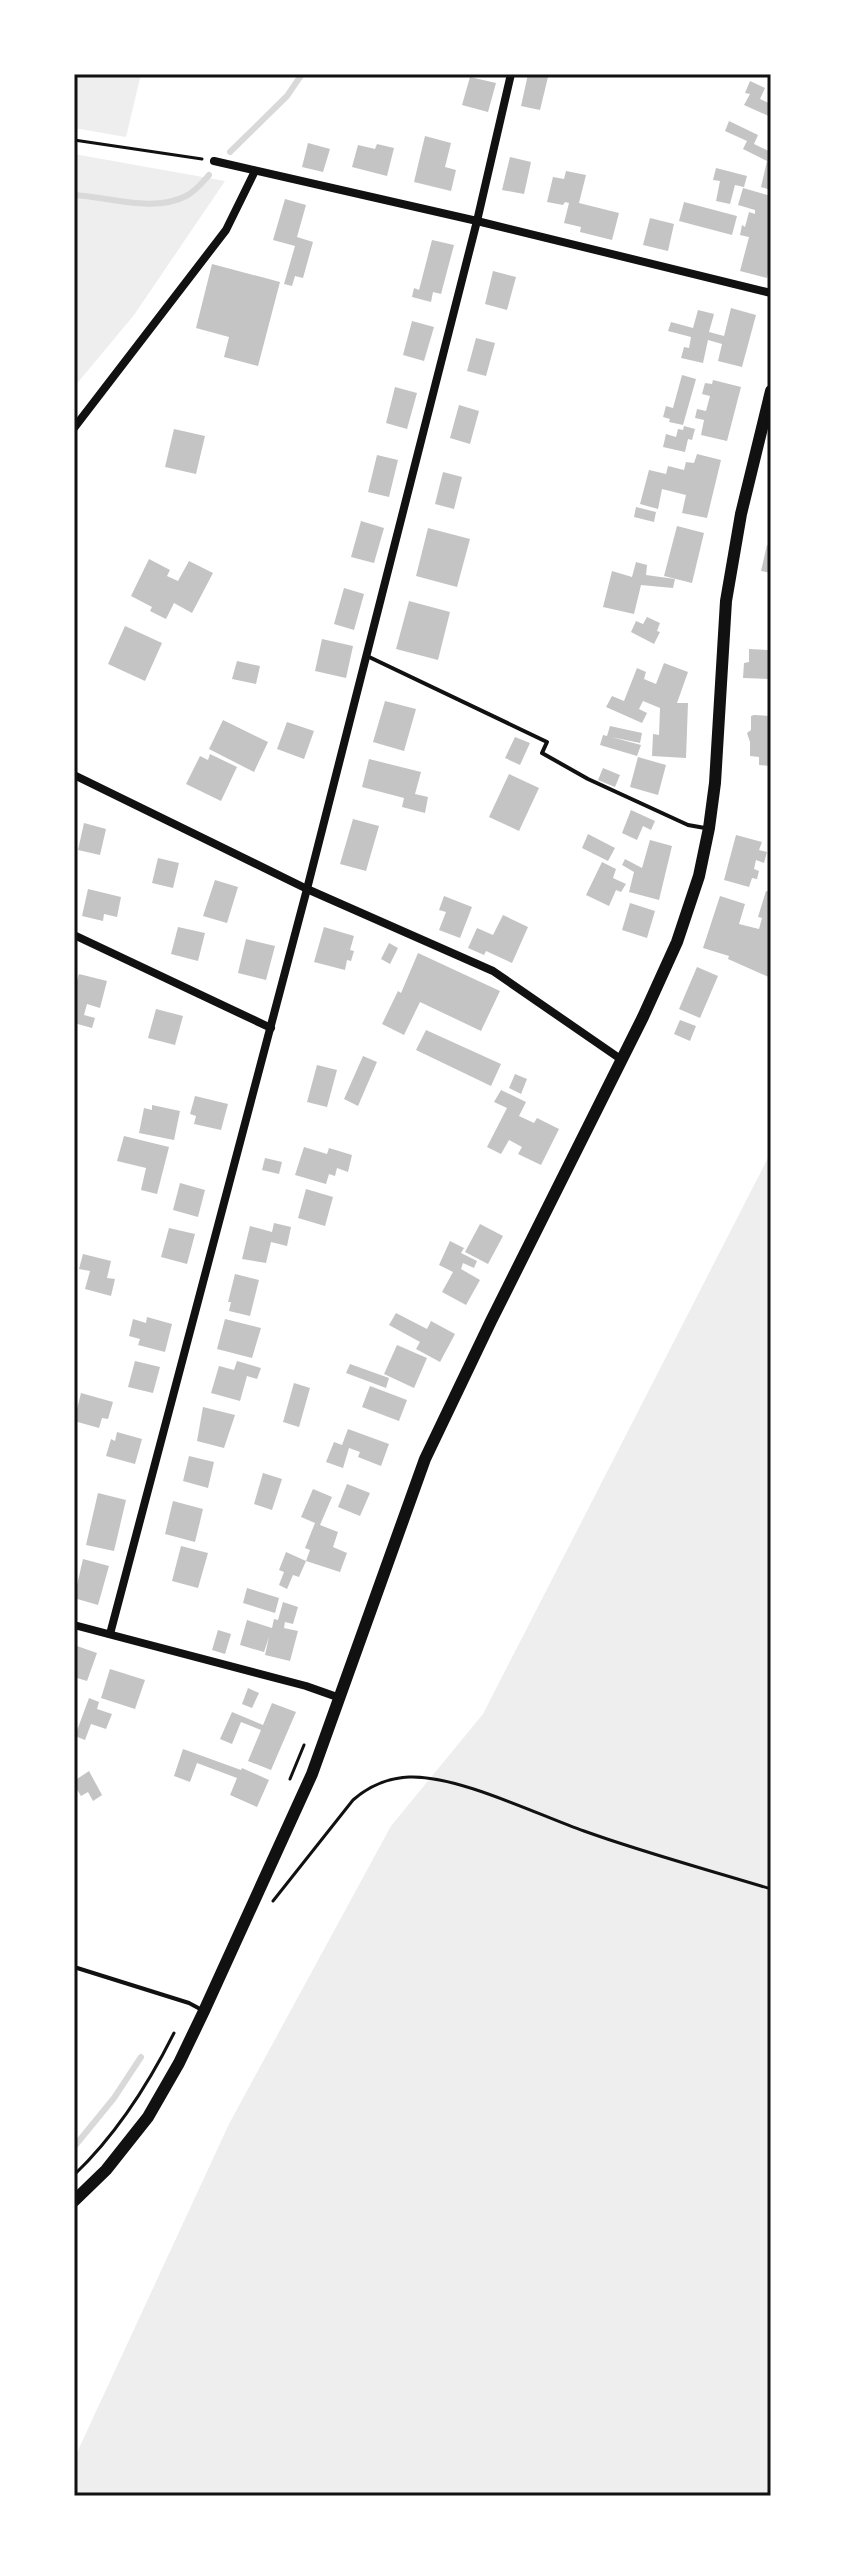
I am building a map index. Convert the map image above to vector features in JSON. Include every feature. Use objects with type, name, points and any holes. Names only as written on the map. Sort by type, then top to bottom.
[{"type":"main road","points":[[74,2201],[106,2170],[148,2117],[204,2011],[298,1808],[425,1459],[677,942],[691,903],[709,828],[715,783],[726,601],[741,514],[771,391]]},
{"type":"street","points":[[110,1634],[307,889],[477,221],[511,74]]},
{"type":"street","points":[[214,161],[771,293]]},
{"type":"street","points":[[74,428],[226,230],[255,171]]},
{"type":"street","points":[[74,775],[307,889],[493,971],[622,1060]]},
{"type":"street","points":[[74,935],[271,1028]]},
{"type":"street","points":[[74,1625],[306,1686],[340,1698]]},
{"type":"lane","points":[[365,655],[547,742],[542,753],[588,779],[688,825],[709,828]]},
{"type":"lane","points":[[74,1967],[189,2003],[204,2011]]},
{"type":"path","points":[[74,140],[214,161]]},
{"type":"path","points":[[288,1786],[308,1734]]},
{"type":"path","points":[[251,1910],[273,1901],[353,1800],[383,1782],[408,1777],[433,1779],[487,1794],[586,1832],[771,1889]]},
{"type":"path","points":[[74,2175],[122,2121],[176,2029]]},
{"type":"shaded area","points":[[74,74],[141,74],[126,137],[74,128]]},
{"type":"shaded area","points":[[74,154],[225,181],[134,315],[74,387]]},
{"type":"shaded area","points":[[771,1152],[771,2496],[74,2496],[74,2459],[229,2124],[391,1826],[483,1714]]},
{"type":"building","points":[[528,74],[548,77],[540,110],[521,106]]},
{"type":"building","points":[[470,77],[496,83],[488,112],[462,105]]},
{"type":"building","points":[[750,81],[765,88],[760,99],[771,104],[771,117],[744,105],[750,94],[745,93]]},
{"type":"building","points":[[729,121],[758,135],[754,144],[771,152],[771,190],[761,187],[767,161],[743,149],[747,141],[725,131]]},
{"type":"building","points":[[425,136],[451,143],[445,167],[456,170],[451,191],[414,182]]},
{"type":"building","points":[[308,143],[330,149],[323,172],[302,167]]},
{"type":"building","points":[[377,144],[394,148],[387,176],[352,167],[358,145],[375,149]]},
{"type":"building","points":[[510,157],[531,162],[524,194],[502,190]]},
{"type":"building","points":[[716,168],[747,176],[744,187],[735,185],[730,204],[716,201],[720,181],[713,180]]},
{"type":"building","points":[[566,171],[586,175],[579,203],[619,213],[612,240],[580,232],[581,227],[564,223],[569,203],[547,202],[553,177],[564,179]]},
{"type":"building","points":[[743,188],[771,196],[771,262],[767,278],[740,271],[749,237],[740,235],[742,225],[745,227],[749,212],[755,214],[755,210],[738,205]]},
{"type":"building","points":[[285,199],[306,205],[297,237],[313,242],[303,278],[295,276],[292,286],[284,284],[295,246],[273,240]]},
{"type":"building","points":[[684,202],[737,216],[732,235],[679,221]]},
{"type":"building","points":[[650,218],[674,224],[668,251],[643,245]]},
{"type":"building","points":[[432,240],[454,245],[441,294],[433,292],[431,302],[412,297],[414,288],[419,290]]},
{"type":"building","points":[[212,264],[280,282],[258,366],[224,357],[229,337],[196,328]]},
{"type":"building","points":[[493,271],[516,277],[507,310],[485,304]]},
{"type":"building","points":[[731,308],[756,315],[742,367],[718,361],[722,344],[708,340],[703,363],[681,358],[684,347],[689,348],[691,337],[668,331],[671,322],[693,328],[698,310],[714,314],[709,332],[724,336]]},
{"type":"building","points":[[412,321],[434,327],[424,361],[403,355]]},
{"type":"building","points":[[476,338],[495,343],[486,376],[467,371]]},
{"type":"building","points":[[682,375],[696,379],[683,425],[669,422],[670,419],[663,417],[666,406],[673,408]]},
{"type":"building","points":[[713,380],[741,387],[727,441],[701,435],[704,420],[695,418],[697,409],[706,411],[710,396],[702,394],[705,383],[712,384]]},
{"type":"building","points":[[395,387],[417,393],[407,429],[386,423]]},
{"type":"building","points":[[459,405],[479,411],[470,444],[450,438]]},
{"type":"building","points":[[684,426],[695,429],[692,440],[688,439],[685,452],[663,447],[666,434],[676,437],[678,429],[683,430]]},
{"type":"building","points":[[174,429],[205,436],[196,474],[165,467]]},
{"type":"building","points":[[697,454],[721,460],[707,518],[682,513],[686,495],[662,489],[658,509],[640,504],[649,470],[666,474],[668,466],[684,470],[686,462],[694,463]]},
{"type":"building","points":[[377,455],[398,460],[389,497],[368,492]]},
{"type":"building","points":[[443,472],[462,477],[454,509],[435,504]]},
{"type":"building","points":[[636,507],[656,512],[654,522],[634,517]]},
{"type":"building","points":[[361,521],[384,528],[374,563],[351,557]]},
{"type":"building","points":[[677,526],[704,533],[692,583],[664,576]]},
{"type":"building","points":[[428,528],[470,539],[457,587],[416,576]]},
{"type":"building","points":[[767,545],[771,546],[771,573],[761,571]]},
{"type":"building","points":[[149,559],[170,570],[167,576],[178,581],[189,561],[213,573],[192,613],[174,603],[166,619],[131,596]]},
{"type":"building","points":[[636,562],[647,565],[646,575],[675,579],[673,588],[641,585],[634,614],[603,607],[612,571],[632,577]]},
{"type":"building","points":[[344,588],[364,594],[354,630],[334,624]]},
{"type":"building","points":[[409,601],[450,612],[438,660],[396,649]]},
{"type":"building","points":[[647,617],[660,623],[657,631],[660,632],[654,644],[631,632],[636,621],[643,624]]},
{"type":"building","points":[[125,626],[162,643],[145,681],[108,664]]},
{"type":"building","points":[[322,639],[353,646],[346,678],[315,671]]},
{"type":"building","points":[[769,642],[771,679],[743,678],[744,663],[749,662],[749,649],[768,650]]},
{"type":"building","points":[[237,661],[260,666],[256,684],[232,679]]},
{"type":"building","points":[[664,663],[688,672],[677,703],[688,703],[686,758],[652,756],[653,734],[659,735],[660,708],[643,701],[639,709],[647,713],[642,723],[606,707],[612,696],[624,701],[637,668],[646,672],[644,679],[656,684]]},
{"type":"building","points":[[385,701],[416,709],[404,751],[373,742]]},
{"type":"building","points":[[751,716],[771,716],[771,766],[759,765],[759,757],[750,756],[747,733],[751,730]]},
{"type":"building","points":[[223,720],[268,742],[254,772],[209,749]]},
{"type":"building","points":[[287,722],[314,731],[304,759],[277,749]]},
{"type":"building","points":[[610,726],[642,733],[640,743],[611,737],[641,745],[637,756],[600,745]]},
{"type":"building","points":[[515,737],[530,743],[520,765],[505,758]]},
{"type":"building","points":[[210,754],[237,767],[221,801],[186,784],[200,756],[208,760]]},
{"type":"building","points":[[638,757],[666,765],[658,795],[630,787]]},
{"type":"building","points":[[369,759],[421,772],[415,794],[428,797],[425,813],[402,807],[404,798],[362,787]]},
{"type":"building","points":[[603,768],[620,775],[615,787],[598,780]]},
{"type":"building","points":[[509,774],[539,788],[519,831],[489,817]]},
{"type":"building","points":[[631,810],[655,821],[651,830],[643,826],[637,840],[622,833]]},
{"type":"building","points":[[353,819],[379,826],[366,871],[340,864]]},
{"type":"building","points":[[84,823],[106,829],[100,855],[78,850]]},
{"type":"building","points":[[588,834],[615,848],[608,861],[582,848]]},
{"type":"building","points":[[736,835],[762,842],[759,850],[767,852],[764,863],[756,860],[754,869],[759,871],[757,879],[752,878],[749,887],[724,880]]},
{"type":"building","points":[[650,840],[672,846],[659,900],[629,892],[634,872],[622,865],[625,859],[642,868]]},
{"type":"building","points":[[158,858],[179,863],[173,888],[152,883]]},
{"type":"building","points":[[602,862],[616,869],[613,878],[626,884],[621,892],[616,890],[609,906],[586,895]]},
{"type":"building","points":[[215,880],[238,887],[227,923],[203,916]]},
{"type":"building","points":[[88,889],[121,897],[117,917],[104,914],[103,921],[82,916]]},
{"type":"building","points":[[766,891],[771,892],[771,978],[728,959],[729,956],[703,948],[720,896],[745,904],[739,924],[759,929],[762,918],[758,917]]},
{"type":"building","points":[[444,896],[472,907],[460,938],[439,930],[446,912],[439,910]]},
{"type":"building","points":[[630,903],[655,911],[647,938],[622,930]]},
{"type":"building","points":[[503,915],[528,927],[512,963],[486,951],[484,955],[468,948],[477,928],[493,935]]},
{"type":"building","points":[[178,927],[205,933],[198,961],[171,954]]},
{"type":"building","points":[[324,927],[354,936],[350,950],[354,951],[351,961],[347,960],[345,970],[314,962]]},
{"type":"building","points":[[246,939],[275,946],[266,980],[238,973]]},
{"type":"building","points":[[389,943],[398,948],[390,964],[381,959]]},
{"type":"building","points":[[418,953],[500,991],[481,1031],[420,1002],[404,1035],[382,1024],[398,991],[401,993]]},
{"type":"building","points":[[697,967],[718,976],[700,1018],[679,1009]]},
{"type":"building","points":[[79,974],[107,981],[100,1008],[87,1004],[84,1015],[95,1018],[92,1028],[74,1023],[74,991]]},
{"type":"building","points":[[156,1009],[183,1016],[175,1045],[148,1038]]},
{"type":"building","points":[[680,1020],[696,1026],[690,1041],[674,1034]]},
{"type":"building","points":[[426,1030],[501,1064],[491,1086],[416,1050]]},
{"type":"building","points":[[363,1056],[377,1062],[358,1106],[344,1099]]},
{"type":"building","points":[[317,1065],[337,1070],[327,1107],[307,1102]]},
{"type":"building","points":[[515,1074],[527,1079],[521,1094],[509,1088]]},
{"type":"building","points":[[501,1090],[526,1102],[519,1116],[534,1123],[537,1118],[559,1129],[541,1165],[518,1154],[522,1147],[509,1140],[501,1154],[487,1147],[507,1108],[494,1102]]},
{"type":"building","points":[[195,1096],[228,1104],[221,1130],[194,1124],[196,1116],[190,1114]]},
{"type":"building","points":[[152,1105],[180,1111],[174,1140],[139,1133],[144,1108],[152,1110]]},
{"type":"building","points":[[124,1136],[169,1147],[157,1194],[141,1190],[146,1168],[117,1161]]},
{"type":"building","points":[[304,1147],[327,1154],[329,1148],[352,1155],[348,1172],[337,1168],[335,1176],[329,1174],[326,1184],[295,1175]]},
{"type":"building","points":[[265,1158],[282,1162],[279,1174],[262,1170]]},
{"type":"building","points":[[180,1183],[205,1190],[198,1217],[173,1210]]},
{"type":"building","points":[[306,1189],[333,1197],[325,1226],[298,1218]]},
{"type":"building","points":[[274,1223],[291,1227],[287,1246],[271,1242],[266,1263],[242,1259],[250,1226],[272,1232]]},
{"type":"building","points":[[480,1224],[503,1236],[488,1264],[465,1252]]},
{"type":"building","points":[[169,1228],[195,1234],[187,1264],[161,1257]]},
{"type":"building","points":[[450,1241],[464,1248],[461,1253],[477,1261],[474,1268],[463,1263],[461,1269],[480,1280],[466,1305],[442,1292],[453,1272],[439,1265]]},
{"type":"building","points":[[83,1254],[111,1261],[107,1278],[115,1279],[111,1296],[85,1289],[90,1271],[79,1269]]},
{"type":"building","points":[[235,1274],[259,1280],[250,1316],[229,1311],[231,1302],[228,1302]]},
{"type":"building","points":[[396,1313],[427,1329],[431,1321],[455,1334],[440,1362],[416,1349],[420,1342],[389,1325]]},
{"type":"building","points":[[147,1317],[172,1324],[165,1352],[138,1345],[140,1339],[129,1336],[133,1319],[146,1323]]},
{"type":"building","points":[[225,1319],[261,1328],[252,1358],[217,1349]]},
{"type":"building","points":[[397,1345],[427,1358],[414,1388],[384,1374]]},
{"type":"building","points":[[135,1361],[160,1367],[153,1393],[128,1387]]},
{"type":"building","points":[[237,1361],[261,1368],[257,1379],[247,1376],[240,1401],[211,1393],[219,1366],[234,1370]]},
{"type":"building","points":[[350,1364],[389,1378],[386,1388],[346,1373]]},
{"type":"building","points":[[294,1383],[310,1388],[299,1427],[283,1422]]},
{"type":"building","points":[[370,1386],[407,1400],[399,1421],[362,1407]]},
{"type":"building","points":[[81,1393],[113,1402],[108,1419],[102,1418],[99,1428],[74,1421]]},
{"type":"building","points":[[203,1407],[235,1415],[224,1448],[197,1441]]},
{"type":"building","points":[[348,1429],[389,1444],[381,1466],[358,1457],[360,1452],[349,1448],[343,1468],[326,1462],[334,1442],[342,1445]]},
{"type":"building","points":[[117,1432],[142,1439],[135,1464],[106,1456],[111,1439],[115,1441]]},
{"type":"building","points":[[189,1456],[214,1462],[208,1488],[183,1481]]},
{"type":"building","points":[[263,1473],[282,1479],[272,1510],[254,1504]]},
{"type":"building","points":[[347,1484],[370,1493],[360,1516],[338,1507]]},
{"type":"building","points":[[313,1489],[332,1497],[320,1525],[338,1532],[333,1547],[347,1553],[340,1572],[306,1561],[310,1550],[305,1548],[315,1523],[301,1517]]},
{"type":"building","points":[[98,1493],[126,1500],[114,1551],[86,1545]]},
{"type":"building","points":[[173,1501],[203,1509],[195,1542],[165,1534]]},
{"type":"building","points":[[181,1546],[208,1553],[198,1588],[172,1581]]},
{"type":"building","points":[[286,1552],[306,1561],[299,1577],[293,1575],[287,1589],[279,1585],[284,1572],[279,1570]]},
{"type":"building","points":[[83,1559],[109,1566],[98,1605],[74,1598]]},
{"type":"building","points":[[247,1588],[279,1598],[275,1613],[243,1603]]},
{"type":"building","points":[[283,1602],[298,1607],[293,1624],[285,1622],[284,1628],[298,1631],[290,1661],[265,1655],[269,1637],[264,1652],[240,1645],[247,1620],[272,1628],[274,1619],[278,1620]]},
{"type":"building","points":[[218,1630],[231,1634],[225,1654],[212,1650]]},
{"type":"building","points":[[74,1645],[97,1653],[87,1681],[74,1677]]},
{"type":"building","points":[[110,1669],[145,1680],[135,1709],[101,1698]]},
{"type":"building","points":[[248,1688],[259,1693],[252,1708],[242,1704]]},
{"type":"building","points":[[89,1698],[99,1702],[97,1709],[112,1714],[106,1729],[91,1724],[85,1740],[75,1736]]},
{"type":"building","points":[[272,1703],[296,1712],[271,1770],[248,1761],[261,1730],[241,1722],[232,1744],[220,1739],[232,1712],[263,1725]]},
{"type":"building","points":[[183,1749],[269,1780],[257,1807],[230,1795],[237,1778],[197,1763],[190,1782],[174,1776]]},
{"type":"building","points":[[89,1771],[102,1795],[93,1801],[88,1792],[81,1796],[74,1785],[74,1781]]},
{"type":"waterway","points":[[230,152],[287,96],[302,74]]},
{"type":"waterway","points":[[74,195],[131,203],[160,203],[190,194],[209,175]]},
{"type":"waterway","points":[[74,2147],[114,2098],[141,2057]]}]
